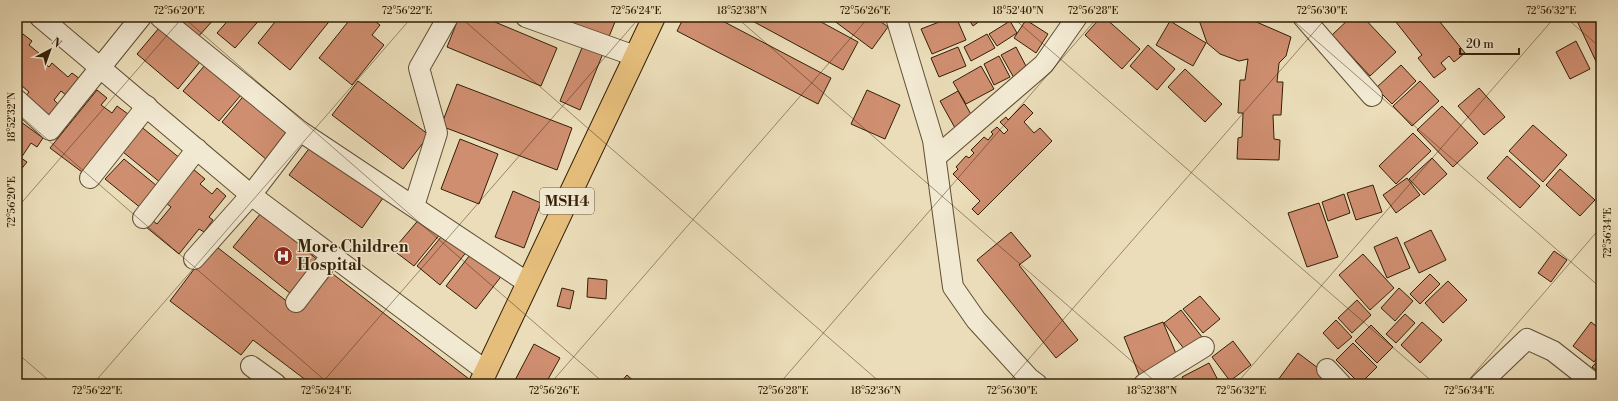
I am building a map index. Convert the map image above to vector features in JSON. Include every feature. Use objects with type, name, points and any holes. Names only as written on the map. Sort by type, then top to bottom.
[{"type":"main road","name":"MSH4","points":[[483,377],[654,17]]},
{"type":"street","points":[[40,17],[251,195],[332,255],[483,377]]},
{"type":"street","points":[[17,100],[50,130],[141,17]]},
{"type":"street","points":[[160,17],[300,131],[528,283]]},
{"type":"street","points":[[414,206],[437,133],[419,68],[448,17]]},
{"type":"street","points":[[526,17],[635,56]]},
{"type":"street","points":[[896,17],[933,140],[953,287],[976,320],[1029,378],[1037,384]]},
{"type":"street","points":[[936,158],[1044,64],[1077,17]]},
{"type":"street","points":[[1303,17],[1372,96]]},
{"type":"street","points":[[90,178],[147,106]]},
{"type":"street","points":[[194,259],[251,195],[300,131]]},
{"type":"street","points":[[143,218],[197,149]]},
{"type":"street","points":[[296,302],[332,255]]},
{"type":"street","points":[[1480,384],[1527,340],[1553,351],[1596,384]]},
{"type":"street","points":[[1144,384],[1204,348]]},
{"type":"street","points":[[251,366],[276,384]]},
{"type":"street","points":[[1327,369],[1341,384]]},
{"type":"building","points":[[173,17],[216,17],[197,38]]},
{"type":"building","points":[[231,17],[262,17],[235,48],[217,33]]},
{"type":"building","points":[[279,17],[332,18],[290,70],[258,43]]},
{"type":"building","points":[[352,17],[369,17],[380,25],[372,35],[384,45],[352,85],[319,58]]},
{"type":"building","points":[[459,17],[483,17],[557,48],[541,86],[447,47]]},
{"type":"building","points":[[553,17],[617,17],[608,39]]},
{"type":"building","points":[[684,17],[715,17],[831,78],[818,104],[677,31]]},
{"type":"building","points":[[745,17],[812,17],[858,42],[843,70]]},
{"type":"building","points":[[829,17],[882,17],[880,21],[888,27],[872,49]]},
{"type":"building","points":[[952,17],[956,17],[966,40],[932,54],[921,29]]},
{"type":"building","points":[[967,17],[985,17],[973,26]]},
{"type":"building","points":[[1101,17],[1104,17],[1140,49],[1122,69],[1085,35]]},
{"type":"building","points":[[1198,17],[1245,17],[1291,37],[1286,56],[1279,63],[1277,82],[1283,82],[1281,115],[1273,115],[1274,139],[1280,140],[1279,160],[1237,159],[1238,138],[1242,137],[1243,113],[1238,113],[1240,80],[1245,80],[1248,59],[1239,61],[1220,54],[1207,43]]},
{"type":"building","points":[[1351,17],[1363,17],[1396,52],[1370,76],[1332,35]]},
{"type":"building","points":[[1392,17],[1436,17],[1465,53],[1454,62],[1449,56],[1441,63],[1446,69],[1434,78],[1418,58],[1422,55]]},
{"type":"building","points":[[1585,17],[1601,17],[1601,72],[1577,21]]},
{"type":"building","points":[[1026,20],[1048,34],[1036,53],[1014,38]]},
{"type":"building","points":[[1010,21],[1017,33],[997,46],[989,34]]},
{"type":"building","points":[[1170,21],[1206,43],[1193,66],[1156,45]]},
{"type":"building","points":[[159,28],[200,62],[178,89],[137,54]]},
{"type":"building","points":[[23,34],[32,41],[29,45],[46,59],[43,62],[49,67],[52,63],[68,77],[72,73],[80,79],[67,96],[61,91],[54,100],[59,105],[46,121],[25,97],[29,92],[21,85],[17,90],[17,41]]},
{"type":"building","points":[[987,34],[995,48],[971,61],[964,47]]},
{"type":"building","points":[[1576,41],[1590,69],[1570,79],[1556,52]]},
{"type":"building","points":[[584,43],[604,51],[580,110],[560,101]]},
{"type":"building","points":[[1148,45],[1175,69],[1157,90],[1130,66]]},
{"type":"building","points":[[958,47],[966,66],[939,77],[931,58]]},
{"type":"building","points":[[1016,47],[1028,70],[1014,78],[1001,55]]},
{"type":"building","points":[[999,56],[1010,77],[994,85],[984,64]]},
{"type":"building","points":[[205,65],[241,95],[219,121],[183,91]]},
{"type":"building","points":[[1401,65],[1416,81],[1392,104],[1376,88]]},
{"type":"building","points":[[981,66],[994,89],[966,104],[953,82]]},
{"type":"building","points":[[1185,69],[1222,104],[1205,122],[1168,87]]},
{"type":"building","points":[[358,81],[429,135],[403,169],[332,115]]},
{"type":"building","points":[[1420,81],[1439,101],[1412,126],[1393,106]]},
{"type":"building","points":[[457,84],[572,128],[557,170],[441,126]]},
{"type":"building","points":[[1479,88],[1505,117],[1484,135],[1458,106]]},
{"type":"building","points":[[97,90],[107,98],[101,105],[112,113],[117,106],[128,114],[82,172],[50,148]]},
{"type":"building","points":[[867,90],[900,105],[885,139],[851,124]]},
{"type":"building","points":[[958,91],[973,118],[955,128],[940,101]]},
{"type":"building","points":[[246,93],[291,131],[267,160],[222,122]]},
{"type":"building","points":[[1024,104],[1033,113],[1024,122],[1034,133],[1040,128],[1052,141],[978,215],[972,209],[980,201],[953,174],[958,169],[956,167],[966,156],[969,158],[974,153],[971,150],[984,137],[988,140],[993,134],[991,132],[997,127],[1004,134],[1008,130],[1000,122],[1006,117],[1008,120]]},
{"type":"building","points":[[1442,106],[1478,143],[1453,167],[1417,130]]},
{"type":"building","points":[[17,119],[43,138],[37,147],[31,143],[21,158],[27,162],[19,172],[17,170]]},
{"type":"building","points":[[139,125],[181,159],[161,183],[123,152],[129,146],[125,142]]},
{"type":"building","points":[[1533,125],[1567,155],[1543,182],[1509,151]]},
{"type":"building","points":[[1413,133],[1431,151],[1396,184],[1379,166]]},
{"type":"building","points":[[460,139],[498,154],[479,204],[441,189]]},
{"type":"building","points":[[311,146],[383,198],[362,228],[289,175]]},
{"type":"building","points":[[1507,156],[1540,186],[1520,208],[1487,178]]},
{"type":"building","points":[[1432,158],[1447,174],[1424,195],[1409,179]]},
{"type":"building","points":[[124,159],[157,186],[142,209],[105,179]]},
{"type":"building","points":[[193,169],[205,179],[200,184],[212,194],[217,188],[226,196],[209,217],[213,220],[204,232],[199,229],[179,254],[146,227],[152,220],[157,224],[171,207],[165,202]]},
{"type":"building","points":[[1560,169],[1595,200],[1580,216],[1546,185]]},
{"type":"building","points":[[1407,178],[1420,195],[1396,213],[1383,195]]},
{"type":"building","points":[[1373,185],[1382,212],[1356,220],[1347,193]]},
{"type":"building","points":[[513,191],[541,203],[524,248],[495,237]]},
{"type":"building","points":[[1344,194],[1350,213],[1328,221],[1322,202]]},
{"type":"building","points":[[1319,203],[1338,257],[1307,267],[1288,213]]},
{"type":"building","points":[[261,213],[319,261],[291,294],[233,247]]},
{"type":"building","points":[[421,217],[441,233],[414,266],[393,250]]},
{"type":"building","points":[[1431,230],[1446,260],[1419,273],[1404,243]]},
{"type":"building","points":[[446,231],[468,250],[440,285],[417,266]]},
{"type":"building","points":[[1011,232],[1031,256],[1019,265],[1078,340],[1056,358],[977,260]]},
{"type":"building","points":[[1397,237],[1410,268],[1387,278],[1374,247]]},
{"type":"building","points":[[213,244],[298,310],[329,271],[469,379],[465,384],[311,384],[253,340],[241,355],[170,301]]},
{"type":"building","points":[[473,251],[503,274],[476,309],[446,286]]},
{"type":"building","points":[[1554,251],[1567,260],[1551,282],[1538,273]]},
{"type":"building","points":[[1363,254],[1394,288],[1370,310],[1339,275]]},
{"type":"building","points":[[1430,274],[1440,284],[1420,304],[1410,294]]},
{"type":"building","points":[[588,278],[607,280],[606,299],[587,297]]},
{"type":"building","points":[[1448,281],[1467,300],[1443,323],[1425,303]]},
{"type":"building","points":[[562,288],[574,291],[570,309],[557,306]]},
{"type":"building","points":[[1399,288],[1413,301],[1395,321],[1381,308]]},
{"type":"building","points":[[1200,296],[1220,319],[1203,333],[1183,309]]},
{"type":"building","points":[[1357,300],[1371,315],[1352,333],[1338,318]]},
{"type":"building","points":[[1181,310],[1202,337],[1185,350],[1164,323]]},
{"type":"building","points":[[1405,314],[1415,323],[1396,343],[1386,334]]},
{"type":"building","points":[[1336,320],[1352,337],[1338,349],[1323,333]]},
{"type":"building","points":[[1163,322],[1179,361],[1140,377],[1124,337]]},
{"type":"building","points":[[1422,322],[1442,340],[1420,363],[1401,345]]},
{"type":"building","points":[[1591,322],[1601,330],[1601,352],[1594,362],[1573,346]]},
{"type":"building","points":[[1371,325],[1393,347],[1377,363],[1355,341]]},
{"type":"building","points":[[1233,341],[1251,365],[1230,381],[1212,357]]},
{"type":"building","points":[[1353,343],[1377,367],[1360,384],[1336,360]]},
{"type":"building","points":[[534,344],[560,358],[547,381],[553,384],[513,384]]},
{"type":"building","points":[[1298,353],[1326,374],[1318,384],[1275,384]]},
{"type":"building","points":[[1601,357],[1601,374],[1592,367]]},
{"type":"building","points":[[1209,363],[1220,384],[1186,384],[1182,377]]},
{"type":"building","points":[[627,375],[637,384],[619,384]]},
{"type":"place","name":"More Children Hospital","points":[[283,256]]}]
